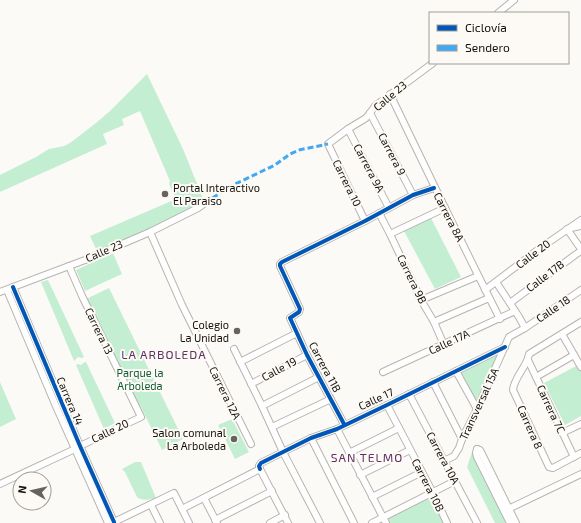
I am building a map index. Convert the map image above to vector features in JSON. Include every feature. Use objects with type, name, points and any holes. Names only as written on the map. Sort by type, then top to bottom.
[{"type":"street","points":[[499,12],[514,0]]},
{"type":"street","name":"Calle 23","points":[[328,144],[366,118],[375,106],[432,64]]},
{"type":"street","name":"Carrera 8A","points":[[390,94],[434,188],[500,319]]},
{"type":"street","name":"Carrera 9","points":[[370,114],[413,195]]},
{"type":"street","name":"Carrera 9A","points":[[348,129],[389,208]]},
{"type":"street","name":"Carrera 10","points":[[328,144],[365,221]]},
{"type":"street","points":[[365,221],[413,195],[434,188]]},
{"type":"street","name":"Calle 23","points":[[0,292],[69,266],[150,232],[205,203]]},
{"type":"street","points":[[390,234],[445,208]]},
{"type":"street","name":"Carrera 9B","points":[[378,213],[390,234],[444,345]]},
{"type":"street","name":"Calle 20","points":[[485,290],[539,249],[581,220]]},
{"type":"street","name":"Carrera 11B","points":[[344,424],[307,355],[290,318],[299,312],[300,309],[280,264],[365,221]]},
{"type":"street","points":[[581,226],[567,229],[581,250]]},
{"type":"street","name":"Carrera 12A","points":[[150,232],[182,305],[251,444]]},
{"type":"street","name":"Calle 17B","points":[[510,303],[581,250]]},
{"type":"street","name":"Carrera 13","points":[[69,266],[140,417]]},
{"type":"street","points":[[422,300],[478,276]]},
{"type":"street","points":[[496,282],[525,328]]},
{"type":"street","name":"Carrera 14","points":[[10,288],[77,448],[111,523]]},
{"type":"street","name":"Calle 18","points":[[525,328],[581,290]]},
{"type":"street","points":[[434,322],[489,298]]},
{"type":"street","name":"Calle 17A","points":[[383,372],[515,311]]},
{"type":"street","points":[[528,360],[529,354],[581,322]]},
{"type":"street","name":"Transversal 15A","points":[[444,460],[454,456],[459,448],[509,337],[525,328]]},
{"type":"street","points":[[240,362],[297,333]]},
{"type":"street","points":[[562,334],[581,368]]},
{"type":"street","name":"Calle 17","points":[[182,509],[260,469],[259,466],[261,463],[312,438],[387,405],[504,347]]},
{"type":"street","points":[[234,349],[283,452],[320,523]]},
{"type":"street","name":"Calle 19","points":[[251,384],[307,355]]},
{"type":"street","points":[[536,377],[574,355]]},
{"type":"street","name":"Carrera 7C","points":[[528,360],[574,457]]},
{"type":"street","name":"Carrera 8","points":[[528,360],[513,390],[547,464],[549,467],[553,468],[574,457]]},
{"type":"street","points":[[456,372],[477,409]]},
{"type":"street","points":[[262,406],[319,377]]},
{"type":"street","points":[[433,382],[462,439]]},
{"type":"street","name":"Carrera 10A","points":[[410,394],[477,523]]},
{"type":"street","points":[[272,427],[331,399]]},
{"type":"street","name":"Carrera 10B","points":[[387,405],[447,523]]},
{"type":"street","name":"Calle 20","points":[[0,484],[140,417]]},
{"type":"street","points":[[562,433],[581,424]]},
{"type":"street","points":[[336,428],[384,520]]},
{"type":"street","points":[[349,453],[399,428]]},
{"type":"street","points":[[312,438],[354,523]]},
{"type":"street","points":[[510,523],[506,510],[482,454],[478,449],[476,453],[477,456],[506,510],[516,523]]},
{"type":"street","points":[[360,475],[410,450]]},
{"type":"street","points":[[574,457],[581,454]]},
{"type":"street","points":[[260,469],[288,523]]},
{"type":"street","points":[[372,497],[422,472]]},
{"type":"street","points":[[506,510],[581,474]]},
{"type":"street","points":[[372,523],[384,520],[455,481]]},
{"type":"street","points":[[204,498],[216,522],[272,491]]},
{"type":"street","points":[[111,523],[174,493],[189,523]]},
{"type":"street","points":[[151,505],[157,522]]},
{"type":"street","points":[[270,523],[285,515]]},
{"type":"green space","points":[[147,74],[183,149],[204,201],[179,215],[140,233],[100,250],[96,249],[90,236],[176,199],[169,184],[170,181],[140,111],[122,119],[124,125],[103,134],[107,144],[0,192],[0,175],[49,149],[64,146],[70,143],[110,111]]},
{"type":"green space","points":[[431,218],[461,277],[435,289],[404,231]]},
{"type":"green space","points":[[113,253],[122,274],[85,291],[76,270]]},
{"type":"green space","points":[[48,280],[84,357],[78,357],[74,361],[41,282]]},
{"type":"green space","name":"Parque la Arboleda","points":[[109,288],[183,439],[162,450],[140,405],[138,406],[86,299]]},
{"type":"green space","points":[[501,351],[476,401],[461,372]]},
{"type":"green space","points":[[85,362],[115,423],[104,429],[76,365],[81,365]]},
{"type":"green space","points":[[578,365],[581,370],[581,416],[565,425],[544,383]]},
{"type":"green space","points":[[0,382],[16,419],[0,427]]},
{"type":"green space","points":[[232,419],[249,452],[235,459],[218,425]]},
{"type":"green space","points":[[472,452],[507,523],[495,523],[467,467]]},
{"type":"green space","points":[[135,462],[141,462],[156,498],[146,500],[137,497],[125,472],[122,469]]},
{"type":"green space","points":[[431,496],[445,523],[388,523],[386,519]]},
{"type":"marked path","points":[[205,203],[229,187],[275,165],[290,154],[299,150],[328,144]]},
{"type":"cycle path","points":[[344,424],[307,355],[290,318],[299,312],[300,309],[280,264],[413,195],[434,188]]},
{"type":"cycle path","points":[[13,287],[80,446],[114,522]]},
{"type":"cycle path","points":[[260,469],[259,466],[261,463],[311,438],[337,429],[505,347]]},
{"type":"place","name":"Portal Interactivo El Paraiso","points":[[165,194]]},
{"type":"place","name":"Colegio La Unidad","points":[[237,331]]},
{"type":"place","name":"Salon comunal La Arboleda","points":[[234,439]]},
{"type":"district","name":"LA ARBOLEDA","points":[[164,355]]},
{"type":"district","name":"SAN TELMO","points":[[367,458]]}]
